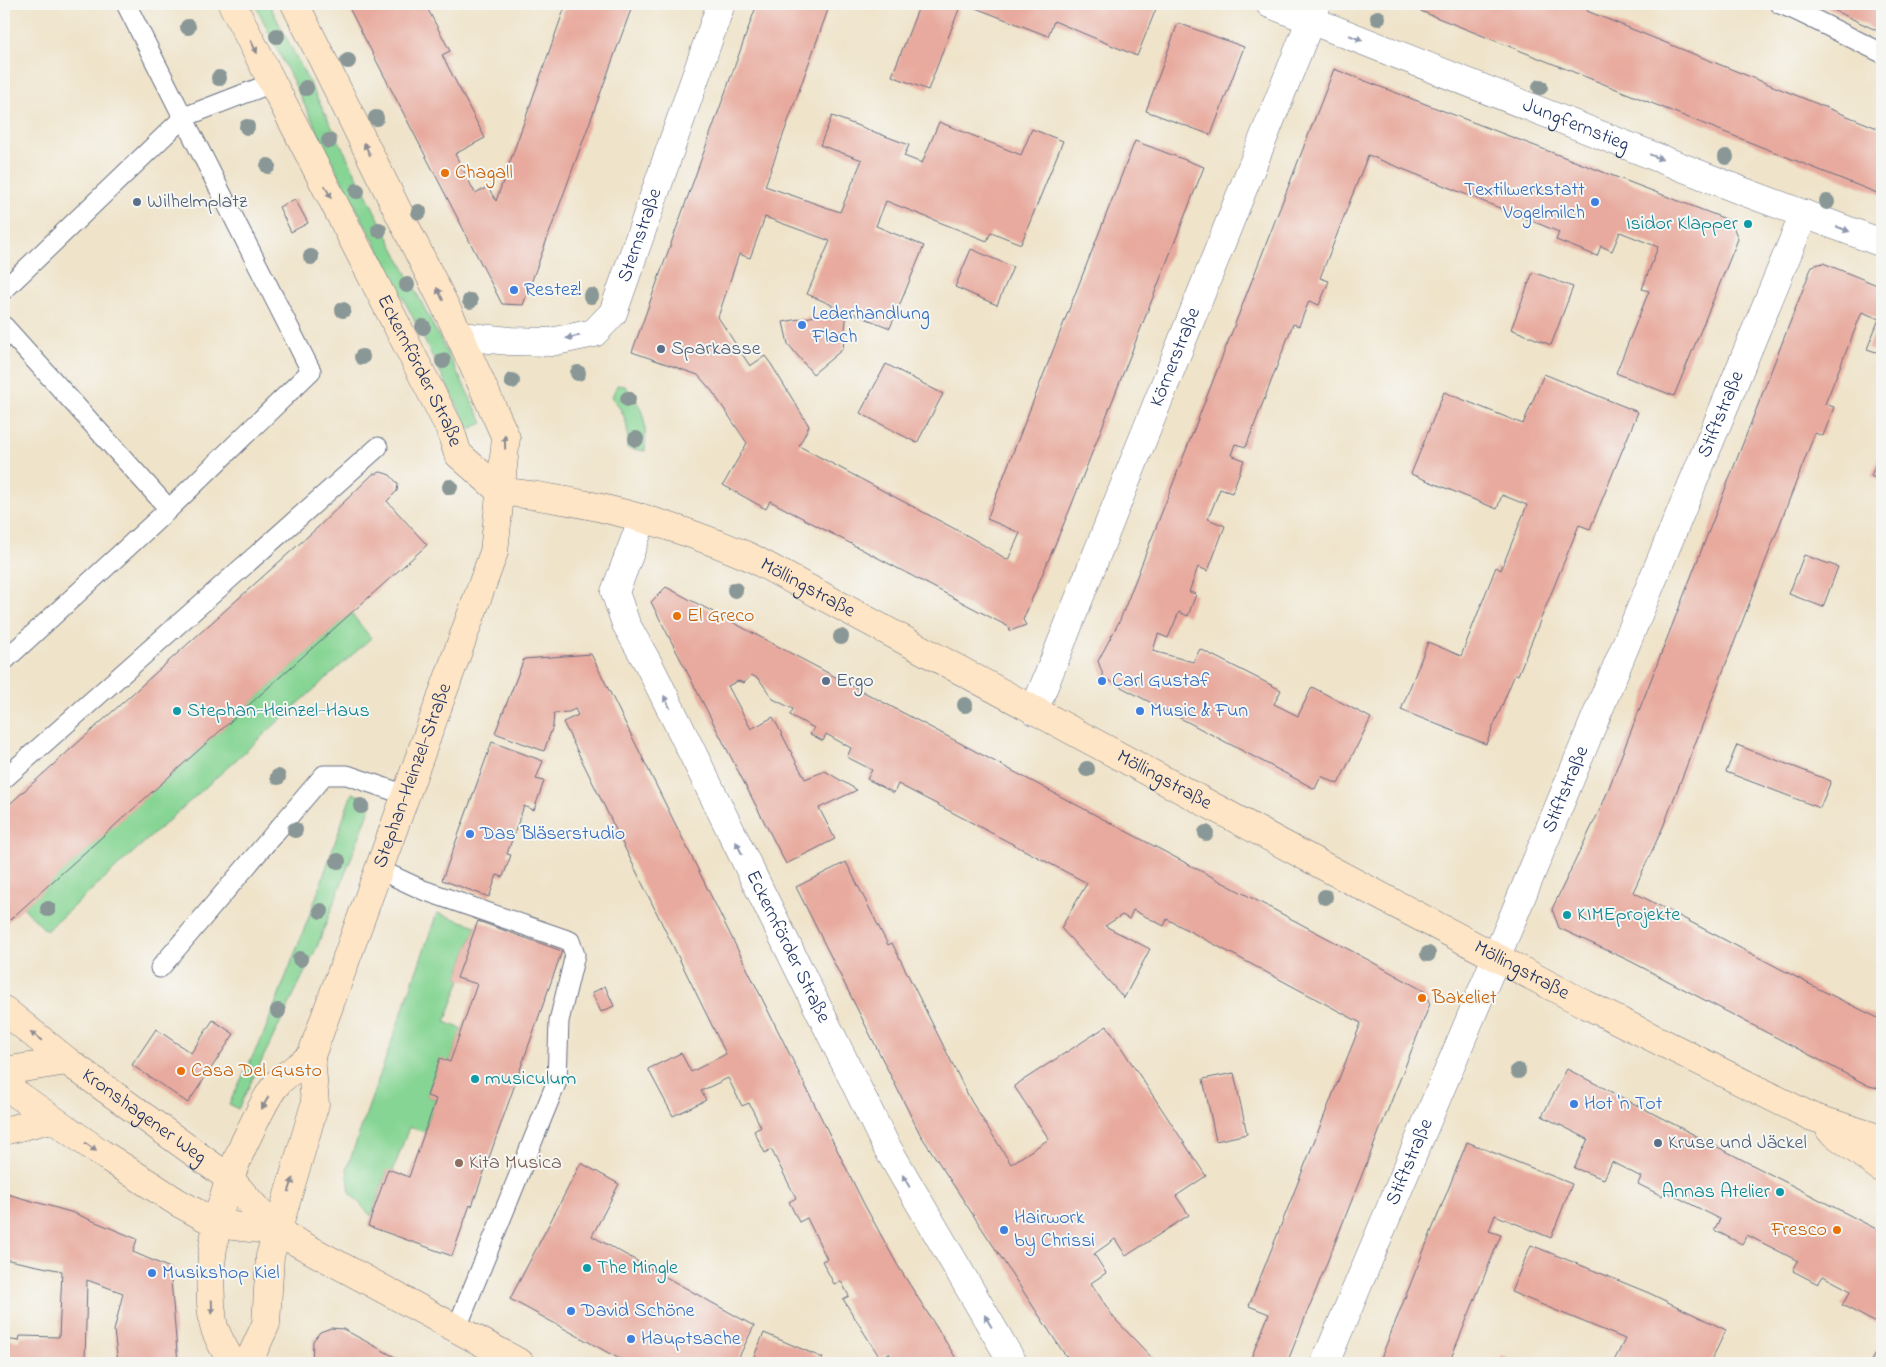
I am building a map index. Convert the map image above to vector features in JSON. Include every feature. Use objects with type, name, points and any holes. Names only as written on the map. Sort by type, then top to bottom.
[{"type":"main road","name":"Eckernförder Straße","points":[[232,4],[450,429],[458,454],[500,491]]},
{"type":"main road","points":[[295,4],[460,336],[506,438],[500,491]]},
{"type":"main road","name":"Möllingstraße","points":[[500,491],[559,498],[643,518],[712,541],[750,558],[1496,958],[1812,1117],[1882,1139]]},
{"type":"main road","name":"Stephan-Heinzel-Straße","points":[[248,1363],[266,1324],[270,1256],[315,1104],[311,1056],[494,552],[500,491]]},
{"type":"main road","name":"Kronshagener Weg","points":[[4,1010],[68,1061],[229,1178],[276,1231],[520,1363]]},
{"type":"main road","name":"Stephan-Heinzel-Straße","points":[[232,1363],[213,1324],[211,1268],[217,1224],[229,1178],[241,1148],[275,1086],[311,1056]]},
{"type":"main road","points":[[4,1071],[68,1061]]},
{"type":"main road","name":"Kronshagener Weg","points":[[4,1085],[51,1119],[178,1202],[217,1224],[276,1231]]},
{"type":"main road","name":"Möllingstraße","points":[[1812,1117],[1882,1169]]},
{"type":"main road","points":[[4,1131],[51,1119]]},
{"type":"street","name":"Sternstraße","points":[[460,336],[510,341],[551,342],[594,333],[613,313],[721,4]]},
{"type":"street","name":"Jungfernstieg","points":[[1270,4],[1314,12],[1804,214],[1882,244]]},
{"type":"street","name":"Körnerstraße","points":[[1034,711],[1314,12]]},
{"type":"street","name":"Stiftstraße","points":[[1325,1363],[1496,958],[1804,214]]},
{"type":"street","name":"Eckernförder Straße","points":[[643,518],[615,592],[626,624],[650,667],[885,1144],[1013,1363]]},
{"type":"lane","points":[[4,660],[169,509],[311,371],[126,4]]},
{"type":"lane","points":[[1792,6],[1882,53]]},
{"type":"lane","points":[[4,290],[184,117],[272,83]]},
{"type":"lane","points":[[4,326],[169,509]]},
{"type":"lane","points":[[4,779],[378,447]]},
{"type":"lane","points":[[160,968],[324,775],[347,775],[406,795]]},
{"type":"lane","points":[[378,869],[423,890],[570,941],[575,955],[559,1021],[557,1081],[456,1330]]},
{"type":"green space","points":[[255,4],[269,4],[483,423],[469,429],[342,181]]},
{"type":"green space","points":[[617,385],[625,386],[640,408],[645,431],[645,451],[627,448],[626,421],[612,397]]},
{"type":"green space","points":[[351,613],[371,638],[46,931],[23,907]]},
{"type":"green space","points":[[352,793],[373,801],[317,947],[238,1109],[229,1104],[264,1033],[312,909]]},
{"type":"green space","points":[[437,913],[476,926],[457,978],[461,979],[445,1022],[462,1029],[450,1062],[440,1059],[427,1096],[436,1099],[424,1132],[409,1127],[393,1171],[388,1170],[371,1216],[350,1193],[347,1168]]},
{"type":"building","points":[[347,4],[425,4],[450,51],[442,55],[485,138],[455,154],[475,193],[488,187],[496,201],[566,4],[633,4],[523,305],[502,304]]},
{"type":"building","points":[[757,4],[830,4],[765,186],[840,212],[862,160],[820,145],[832,116],[909,145],[904,156],[922,163],[939,122],[1021,155],[1032,129],[1063,141],[1021,244],[991,232],[987,241],[886,201],[876,226],[924,246],[890,328],[847,311],[843,349],[813,374],[788,344],[783,322],[832,313],[832,305],[807,294],[830,241],[765,217],[750,258],[739,254],[718,317],[750,366],[765,356],[771,364],[809,426],[799,446],[970,537],[1008,560],[1020,533],[987,519],[1135,141],[1204,167],[1070,509],[1023,620],[1026,625],[1010,631],[1009,627],[770,501],[766,509],[723,485],[747,443],[712,391],[698,375],[632,352]]},
{"type":"building","points":[[920,4],[961,4],[928,90],[892,76]]},
{"type":"building","points":[[965,4],[1158,4],[1137,56],[1054,21],[1048,36]]},
{"type":"building","points":[[1403,4],[1590,4],[1587,11],[1882,130],[1882,195]]},
{"type":"building","points":[[1826,4],[1882,4],[1882,33],[1825,6]]},
{"type":"building","points":[[1178,23],[1244,47],[1211,135],[1146,111]]},
{"type":"building","points":[[1334,69],[1731,221],[1738,239],[1674,396],[1616,373],[1649,291],[1642,289],[1658,247],[1620,232],[1612,251],[1601,246],[1597,256],[1556,240],[1559,232],[1368,155],[1320,278],[1329,281],[1319,305],[1309,301],[1299,326],[1293,324],[1246,447],[1235,444],[1231,455],[1244,460],[1232,493],[1220,489],[1208,519],[1225,526],[1208,571],[1198,567],[1189,592],[1196,594],[1188,616],[1179,612],[1168,638],[1158,634],[1153,651],[1193,662],[1200,649],[1281,690],[1274,704],[1298,716],[1312,687],[1371,718],[1338,784],[1321,776],[1315,789],[1104,678],[1098,661],[1120,620]]},
{"type":"building","points":[[295,199],[308,223],[291,232],[279,207]]},
{"type":"building","points":[[971,249],[1013,267],[997,305],[955,287]]},
{"type":"building","points":[[1823,263],[1882,287],[1882,354],[1867,349],[1879,319],[1862,312],[1825,404],[1834,407],[1823,436],[1815,433],[1663,827],[1633,892],[1882,1020],[1882,1089],[1869,1086],[1630,961],[1559,928],[1552,909],[1603,803],[1812,266]]},
{"type":"building","points":[[1533,272],[1573,287],[1551,345],[1511,329]]},
{"type":"building","points":[[886,364],[943,394],[917,443],[860,413]]},
{"type":"building","points":[[1544,374],[1638,412],[1590,529],[1579,525],[1518,675],[1515,674],[1486,744],[1401,710],[1428,642],[1461,656],[1496,567],[1501,570],[1527,505],[1502,495],[1497,509],[1411,474],[1444,392],[1523,424]]},
{"type":"building","points":[[1882,448],[1882,481],[1871,476]]},
{"type":"building","name":"Stephan-Heinzel-Haus","points":[[381,472],[390,475],[398,484],[397,491],[387,501],[427,545],[4,925],[4,809],[317,528],[373,474]]},
{"type":"building","points":[[1804,555],[1838,567],[1823,607],[1789,594]]},
{"type":"building","points":[[666,587],[1424,991],[1430,1004],[1287,1363],[1249,1363],[1269,1314],[1249,1306],[1361,1023],[1167,919],[1164,926],[1133,910],[1129,919],[1122,915],[1105,926],[1150,949],[1124,998],[1061,928],[1087,883],[898,784],[894,793],[867,779],[872,770],[847,757],[851,748],[826,734],[823,741],[810,734],[814,728],[790,715],[793,709],[773,699],[759,679],[751,675],[744,683],[738,681],[728,686],[751,729],[773,717],[805,779],[825,771],[857,790],[819,808],[835,839],[786,864],[651,602]]},
{"type":"building","points":[[591,654],[864,1204],[898,1266],[959,1363],[896,1363],[889,1353],[880,1358],[843,1299],[849,1296],[841,1281],[834,1284],[822,1261],[827,1259],[807,1218],[799,1222],[789,1202],[796,1198],[771,1149],[765,1153],[754,1131],[761,1127],[749,1103],[742,1106],[728,1078],[701,1091],[706,1100],[673,1116],[648,1069],[681,1053],[691,1072],[726,1054],[563,722],[578,715],[575,709],[569,712],[554,713],[553,726],[544,751],[495,733],[524,659]]},
{"type":"building","points":[[492,742],[543,761],[536,779],[544,781],[534,810],[524,806],[507,854],[511,855],[503,877],[497,875],[489,897],[442,880]]},
{"type":"building","points":[[1737,745],[1831,781],[1820,808],[1726,772]]},
{"type":"building","points":[[846,862],[888,945],[892,943],[971,1101],[1011,1164],[1049,1139],[1014,1086],[1107,1026],[1206,1176],[1176,1196],[1189,1215],[1126,1256],[1115,1239],[1094,1254],[1106,1273],[1091,1283],[1114,1318],[1157,1363],[1074,1363],[1063,1352],[920,1134],[796,887]]},
{"type":"building","name":"musiculum","points":[[478,921],[562,951],[472,1206],[470,1205],[452,1256],[368,1226],[388,1169],[409,1177],[436,1099],[427,1096],[440,1058],[450,1062],[477,984],[457,978]]},
{"type":"building","points":[[605,986],[614,1006],[601,1012],[592,993]]},
{"type":"building","points":[[213,1020],[234,1034],[188,1103],[132,1065],[156,1029],[191,1053]]},
{"type":"building","points":[[1567,1069],[1882,1232],[1882,1326],[1842,1305],[1851,1291],[1823,1276],[1818,1284],[1793,1271],[1798,1261],[1747,1235],[1742,1244],[1714,1230],[1720,1219],[1665,1191],[1662,1196],[1638,1184],[1641,1177],[1612,1162],[1604,1179],[1574,1168],[1588,1139],[1542,1116]]},
{"type":"building","points":[[1234,1073],[1247,1134],[1216,1141],[1203,1079]]},
{"type":"building","points":[[1467,1142],[1572,1184],[1551,1238],[1495,1215],[1489,1231],[1501,1235],[1449,1363],[1379,1363]]},
{"type":"building","name":"The Mingle","points":[[581,1163],[619,1184],[592,1236],[754,1326],[738,1359],[749,1363],[627,1363],[510,1299]]},
{"type":"building","points":[[4,1193],[74,1213],[137,1239],[133,1252],[170,1268],[178,1363],[118,1363],[114,1331],[123,1293],[87,1280],[85,1363],[4,1363],[4,1339],[19,1341],[20,1336],[59,1337],[62,1271],[4,1259]]},
{"type":"building","points":[[1531,1245],[1649,1293],[1726,1330],[1710,1363],[1613,1363],[1625,1339],[1511,1292]]},
{"type":"building","points":[[331,1328],[343,1329],[406,1363],[312,1363],[313,1341],[320,1332]]},
{"type":"building","points":[[764,1333],[823,1358],[820,1363],[751,1363]]},
{"type":"building","points":[[1882,1340],[1882,1363],[1870,1363]]},
{"type":"building","points":[[1502,1356],[1517,1363],[1499,1363]]},
{"type":"place","name":"Chagall","points":[[445,173]]},
{"type":"place","name":"Wilhelmplatz","points":[[137,202]]},
{"type":"place","name":"Textilwerkstatt Vogelmilch","points":[[1595,202]]},
{"type":"place","name":"Isidor Klapper","points":[[1748,224]]},
{"type":"place","name":"Restez!","points":[[514,290]]},
{"type":"place","name":"Lederhandlung Flach","points":[[802,325]]},
{"type":"place","name":"Sparkasse","points":[[661,349]]},
{"type":"place","name":"El Greco","points":[[677,616]]},
{"type":"place","name":"Ergo","points":[[826,681]]},
{"type":"place","name":"Carl Gustaf","points":[[1102,681]]},
{"type":"place","name":"Stephan-Heinzel-Haus","points":[[177,711]]},
{"type":"place","name":"Music & Fun","points":[[1140,711]]},
{"type":"place","name":"Das Bläserstudio","points":[[470,834]]},
{"type":"place","name":"KIMEprojekte","points":[[1567,915]]},
{"type":"place","name":"Bakeliet","points":[[1422,998]]},
{"type":"place","name":"Casa Del Gusto","points":[[181,1071]]},
{"type":"place","name":"musiculum","points":[[475,1079]]},
{"type":"place","name":"Hot 'n Tot","points":[[1574,1104]]},
{"type":"place","name":"Kruse und Jäckel","points":[[1658,1143]]},
{"type":"place","name":"Kita Musica","points":[[459,1163]]},
{"type":"place","name":"Annas Atelier","points":[[1780,1192]]},
{"type":"place","name":"Hairwork by Chrissi","points":[[1004,1230]]},
{"type":"place","name":"Fresco","points":[[1837,1230]]},
{"type":"place","name":"The Mingle","points":[[587,1268]]},
{"type":"place","name":"Musikshop Kiel","points":[[152,1273]]},
{"type":"place","name":"David Schöne","points":[[571,1311]]},
{"type":"place","name":"Hauptsache","points":[[631,1339]]}]
